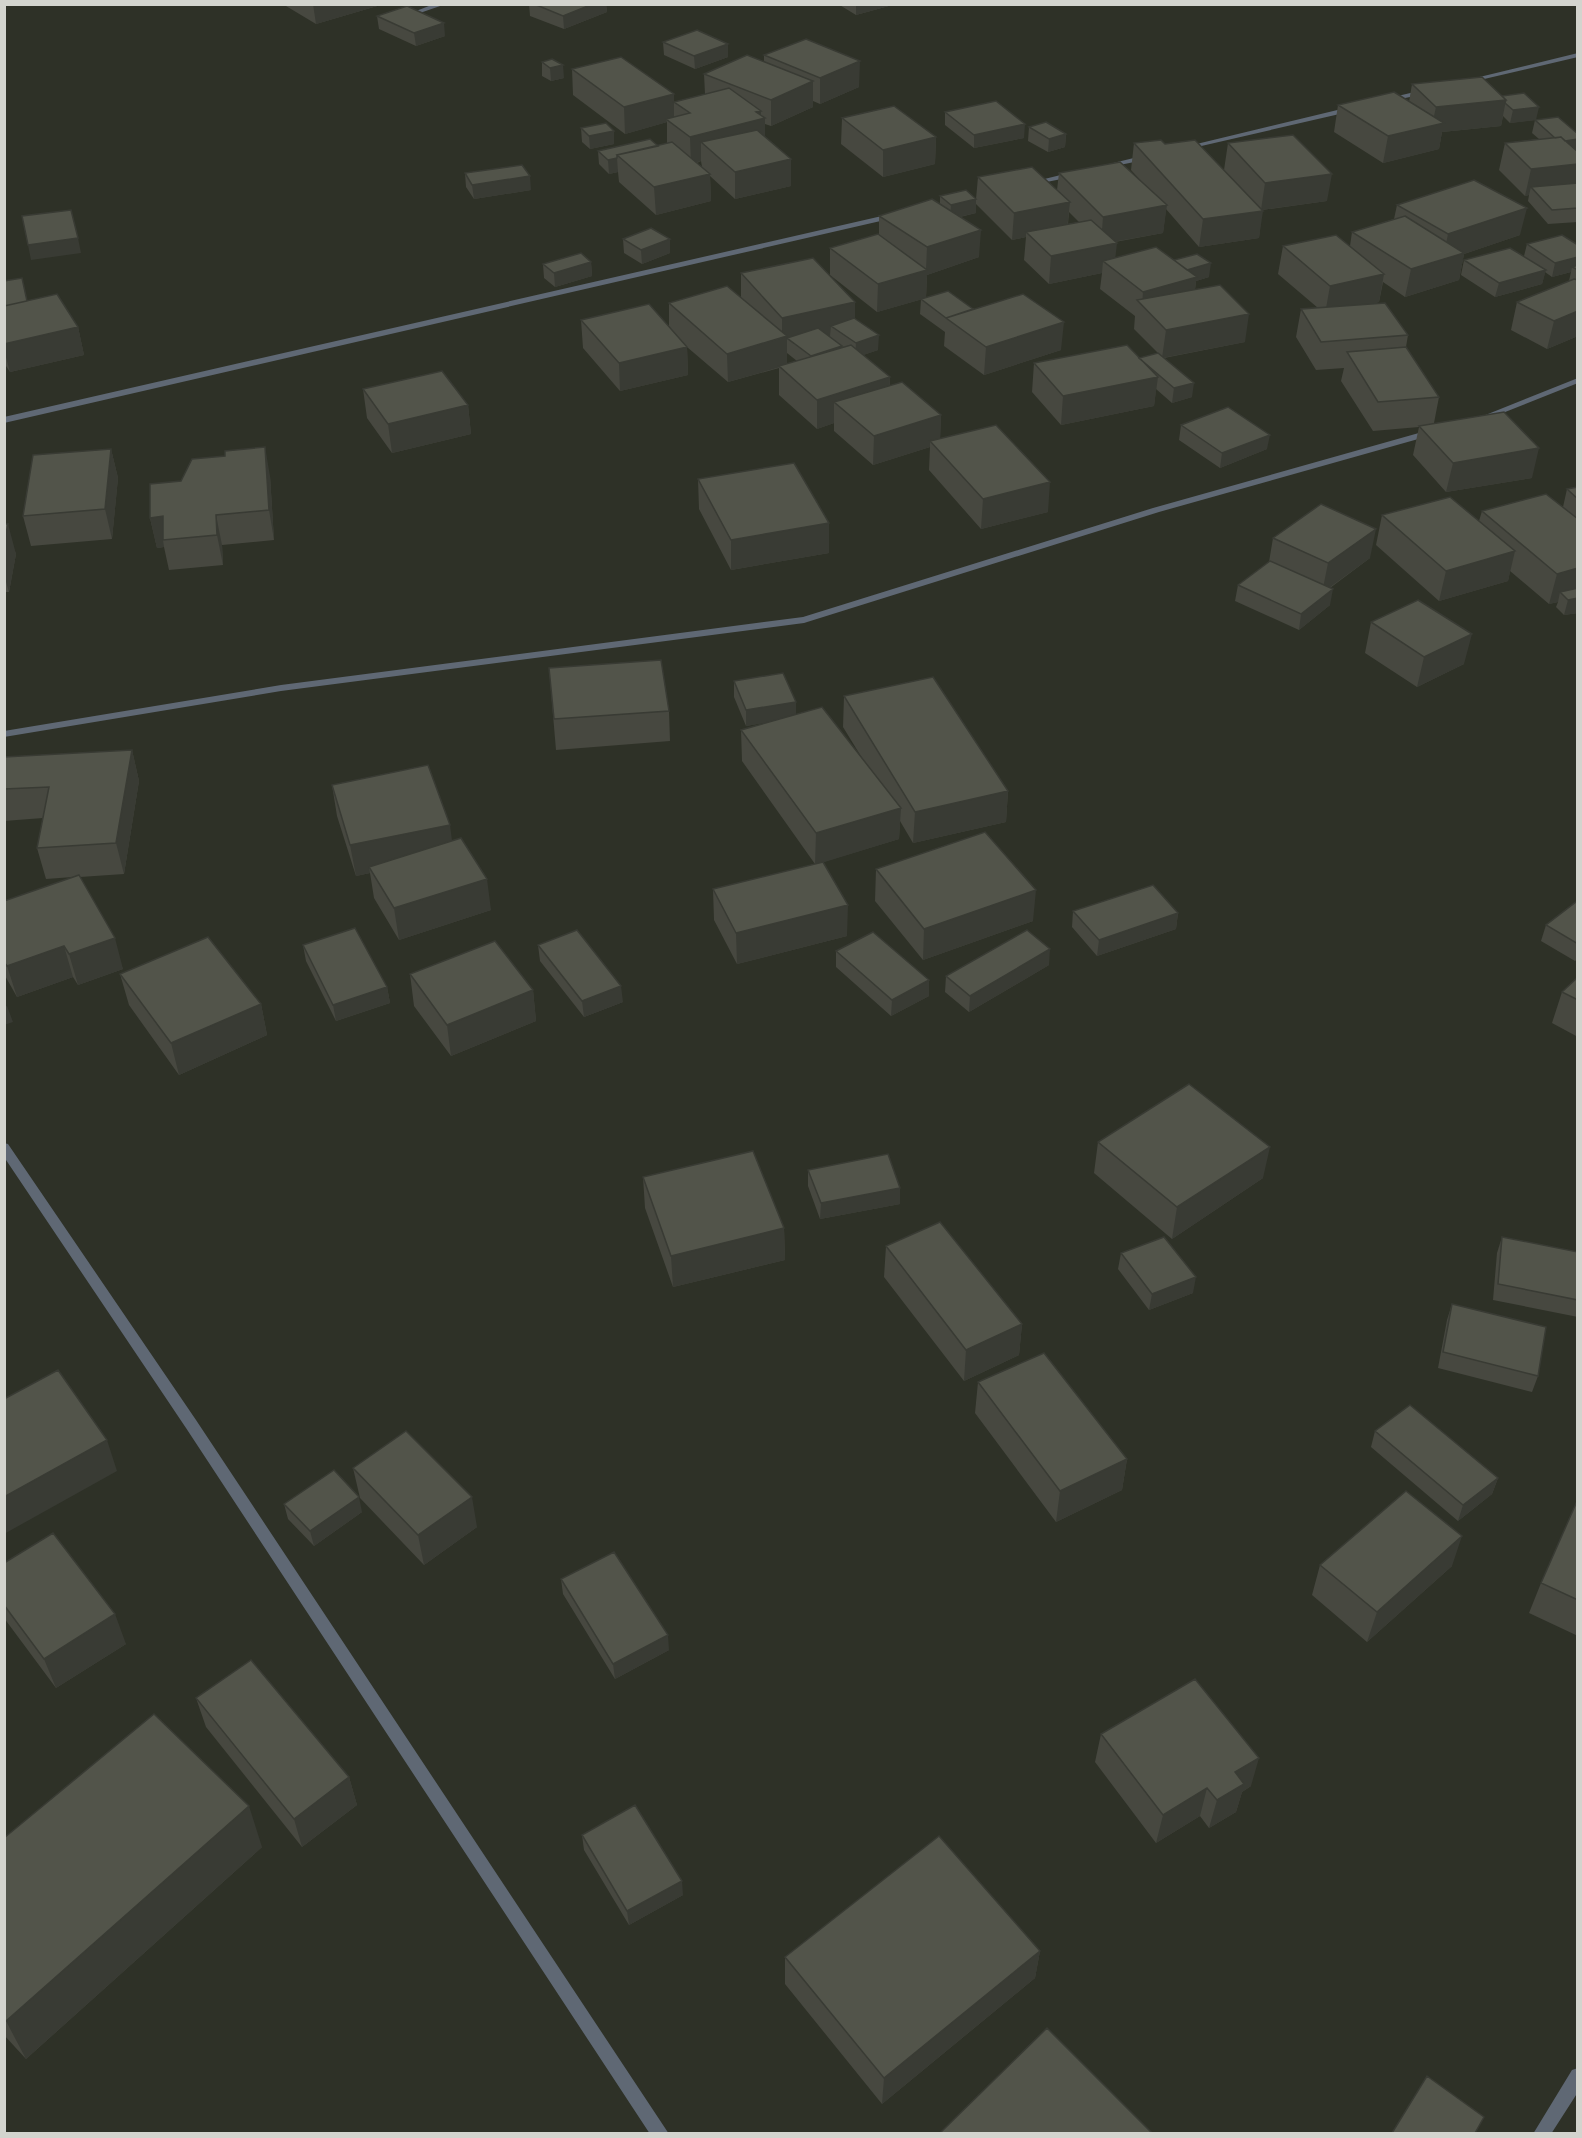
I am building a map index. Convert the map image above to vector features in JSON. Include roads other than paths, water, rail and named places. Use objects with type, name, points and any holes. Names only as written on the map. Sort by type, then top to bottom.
[{"type":"street","points":[[414,13],[443,4]]},
{"type":"street","points":[[1463,82],[1578,55]]},
{"type":"street","points":[[1372,104],[1440,87]]},
{"type":"street","points":[[1177,149],[1360,106]]},
{"type":"street","points":[[1097,168],[1154,155]]},
{"type":"street","points":[[1027,184],[1085,171]]},
{"type":"street","points":[[4,420],[899,214]]},
{"type":"street","points":[[1478,419],[1501,412],[1578,380]]},
{"type":"street","points":[[4,734],[281,688],[804,620],[1156,510],[1444,429]]},
{"type":"street","points":[[4,1147],[191,1424],[661,2133]]},
{"type":"street","points":[[1541,2133],[1578,2076]]}]
